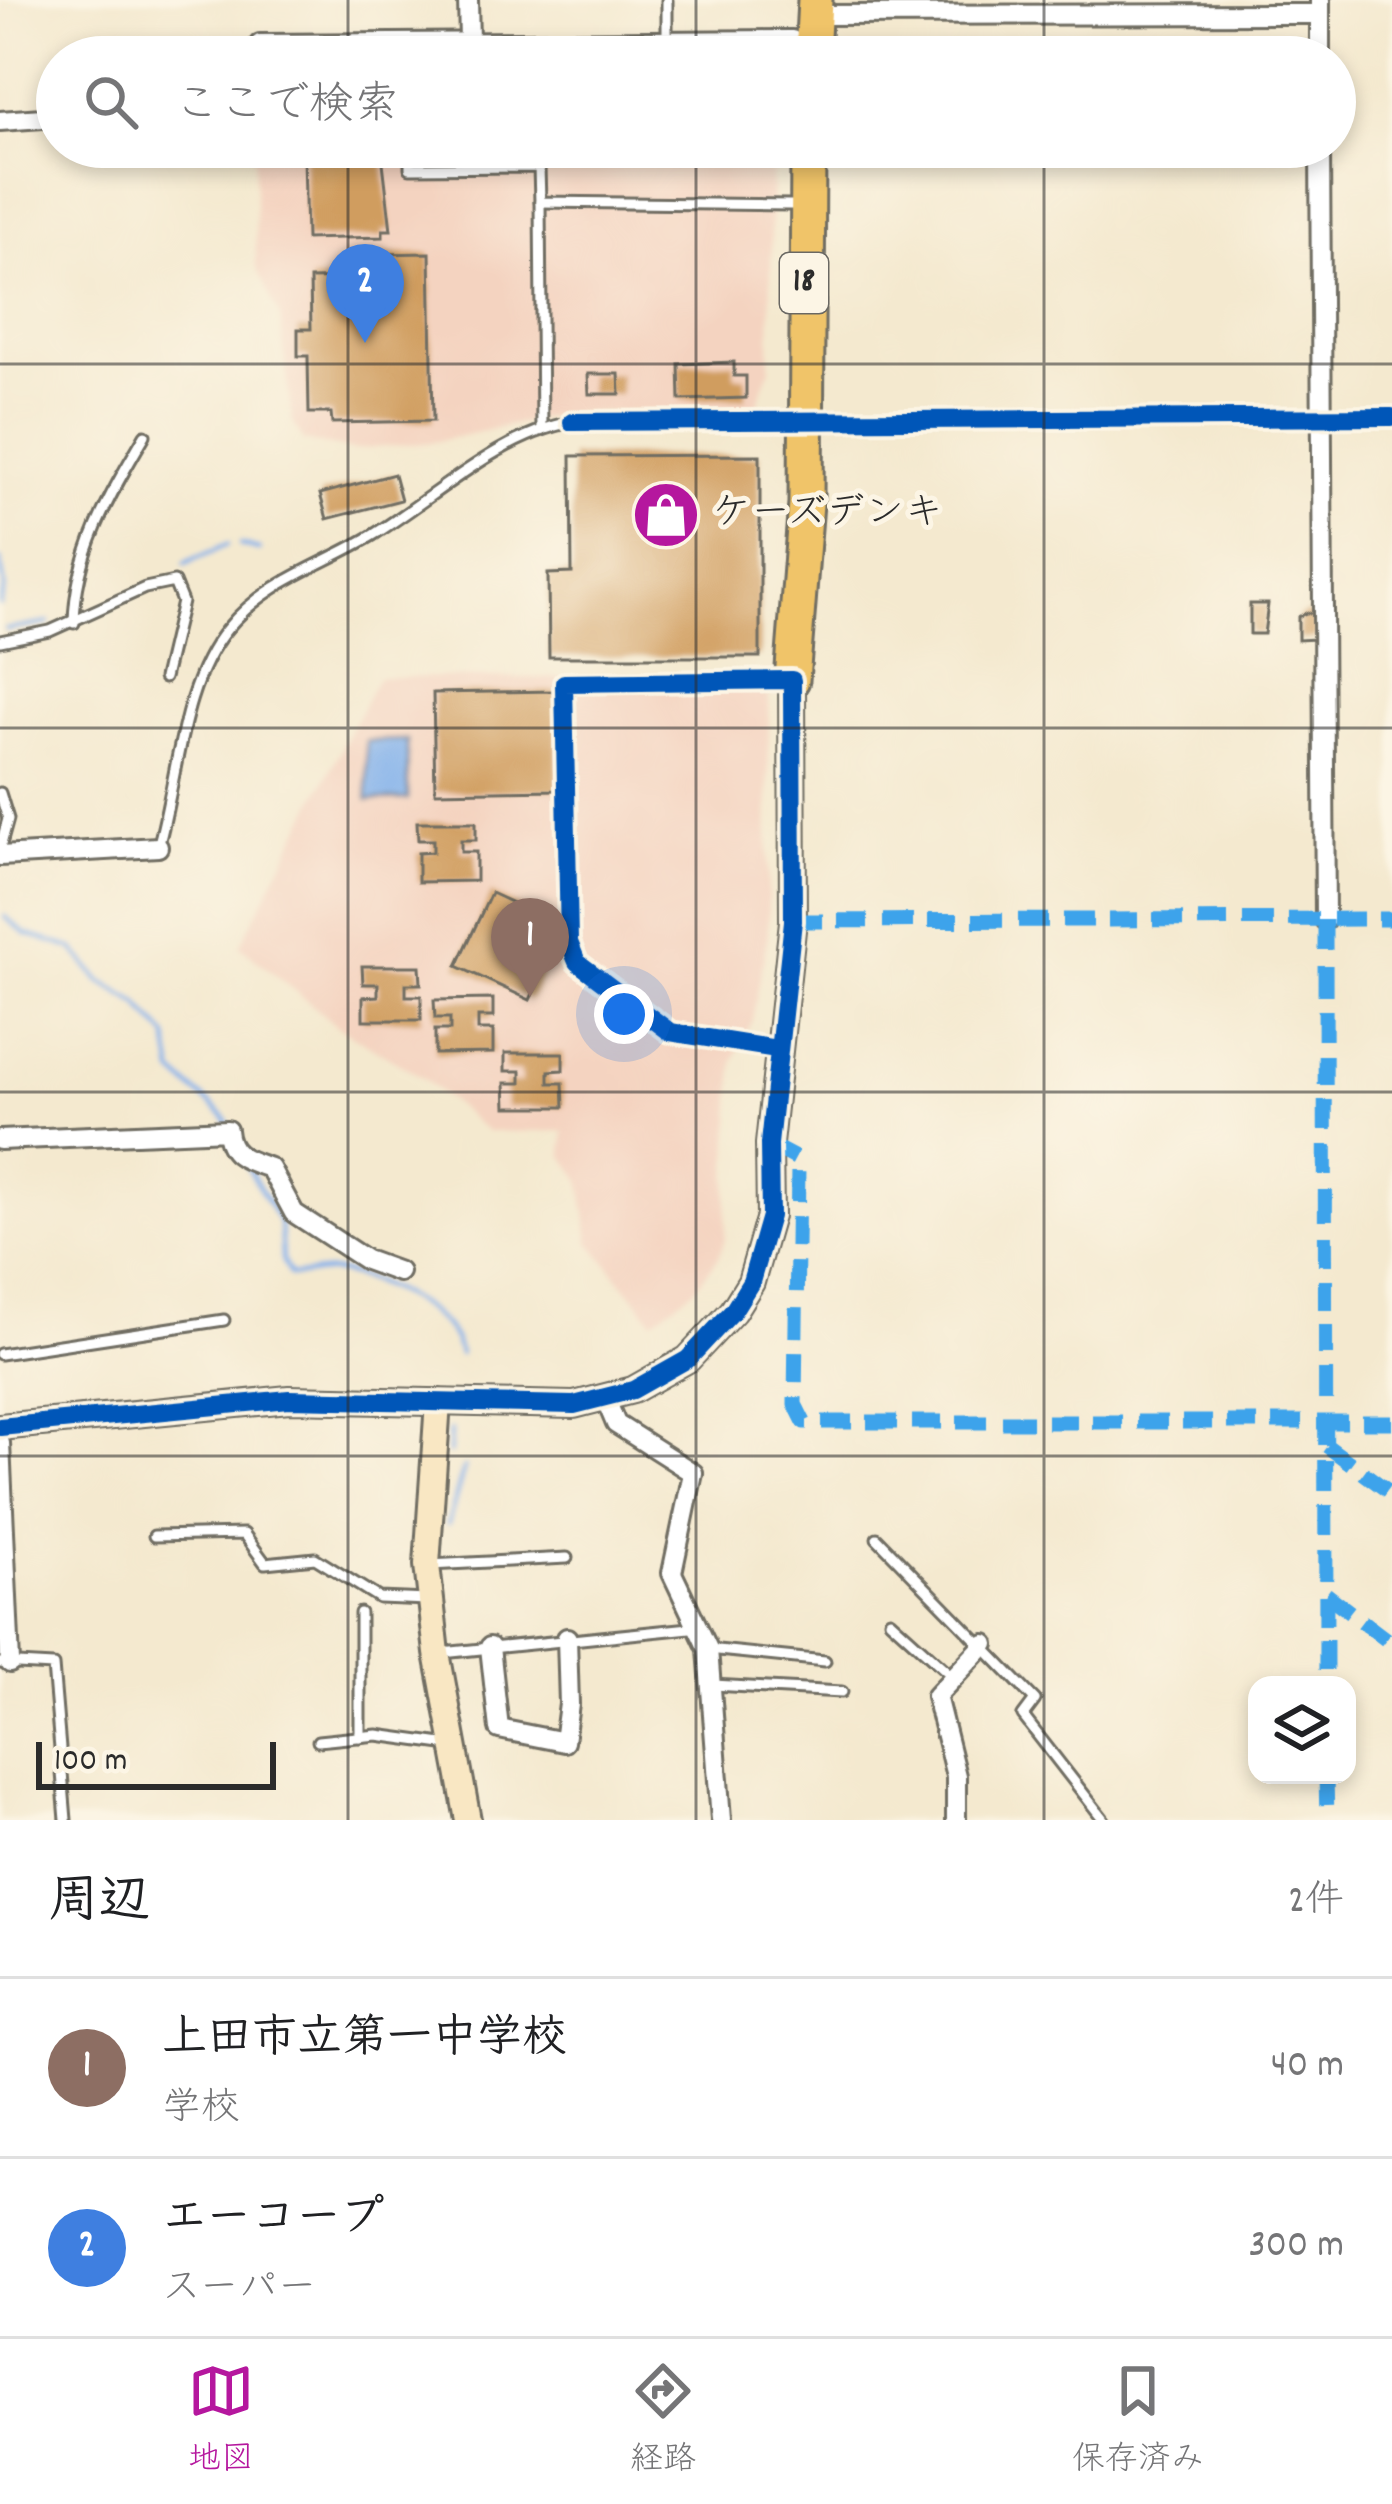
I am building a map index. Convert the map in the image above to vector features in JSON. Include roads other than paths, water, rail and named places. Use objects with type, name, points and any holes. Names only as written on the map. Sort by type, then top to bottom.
[{"type":"highway","name":"18","points":[[791,168],[799,421]]},
{"type":"highway","name":"18","points":[[792,680],[807,168]]},
{"type":"street","points":[[468,0],[469,36]]},
{"type":"street","points":[[712,36],[803,28],[1320,7]]},
{"type":"street","points":[[0,121],[36,118]]},
{"type":"street","points":[[1320,168],[1325,920]]},
{"type":"street","points":[[572,422],[1392,417]]},
{"type":"street","points":[[0,1427],[247,1402],[544,1406],[606,1400],[688,1359],[723,1324],[751,1282],[770,1216],[777,1049],[793,921],[792,680],[564,683],[569,943],[577,962],[670,1033],[777,1049]]},
{"type":"street","points":[[0,852],[158,847]]},
{"type":"street","points":[[0,1140],[227,1130],[228,1146],[239,1157],[269,1168],[294,1213],[367,1260],[399,1272]]},
{"type":"street","points":[[606,1400],[616,1424],[693,1473],[672,1574],[702,1627],[708,1649],[707,1685],[721,1820]]},
{"type":"street","points":[[438,1402],[427,1565],[437,1653],[468,1820]]},
{"type":"street","points":[[0,1443],[5,1663]]},
{"type":"street","points":[[490,1647],[499,1729],[564,1742],[569,1704],[567,1638]]},
{"type":"street","points":[[956,1820],[956,1775],[936,1696],[985,1644]]},
{"type":"lane","points":[[667,0],[667,36]]},
{"type":"lane","points":[[539,168],[542,430]]},
{"type":"lane","points":[[540,202],[791,205]]},
{"type":"lane","points":[[158,847],[197,681],[226,630],[280,580],[366,539],[542,430],[572,422]]},
{"type":"lane","points":[[74,623],[75,590],[109,491],[145,435]]},
{"type":"lane","points":[[0,640],[74,623],[145,588],[176,582],[182,602],[164,678]]},
{"type":"lane","points":[[0,793],[8,819],[0,852]]},
{"type":"lane","points":[[0,1354],[224,1320]]},
{"type":"lane","points":[[154,1536],[244,1534],[266,1563],[315,1558],[379,1598],[430,1600]]},
{"type":"lane","points":[[877,1538],[1035,1700],[1022,1716],[1104,1820]]},
{"type":"lane","points":[[427,1565],[567,1558]]},
{"type":"lane","points":[[360,1613],[360,1737]]},
{"type":"lane","points":[[890,1620],[953,1677]]},
{"type":"lane","points":[[437,1653],[702,1627]]},
{"type":"lane","points":[[708,1649],[825,1661]]},
{"type":"lane","points":[[5,1663],[52,1666],[66,1820]]},
{"type":"lane","points":[[707,1685],[842,1692]]},
{"type":"lane","points":[[318,1741],[360,1737],[453,1745]]},
{"type":"water","points":[[407,740],[408,799],[368,800],[366,741]]},
{"type":"waterway","points":[[185,563],[227,545]]},
{"type":"waterway","points":[[240,545],[259,550]]},
{"type":"waterway","points":[[0,560],[5,587],[0,605]]},
{"type":"waterway","points":[[6,630],[49,623]]},
{"type":"waterway","points":[[5,917],[26,934],[72,948],[100,981],[137,1003],[168,1037],[174,1073],[224,1116],[243,1150]]},
{"type":"waterway","points":[[247,1167],[280,1223],[282,1260],[290,1275],[338,1272],[392,1290],[443,1324],[459,1354]]},
{"type":"waterway","points":[[449,1453],[450,1431]]},
{"type":"waterway","points":[[448,1524],[464,1468]]},
{"type":"place","name":"エーコープ","points":[[365,343]]},
{"type":"place","name":"ケーズデンキ","points":[[666,515]]},
{"type":"place","name":"上田市立第一中学校","points":[[530,997]]}]
